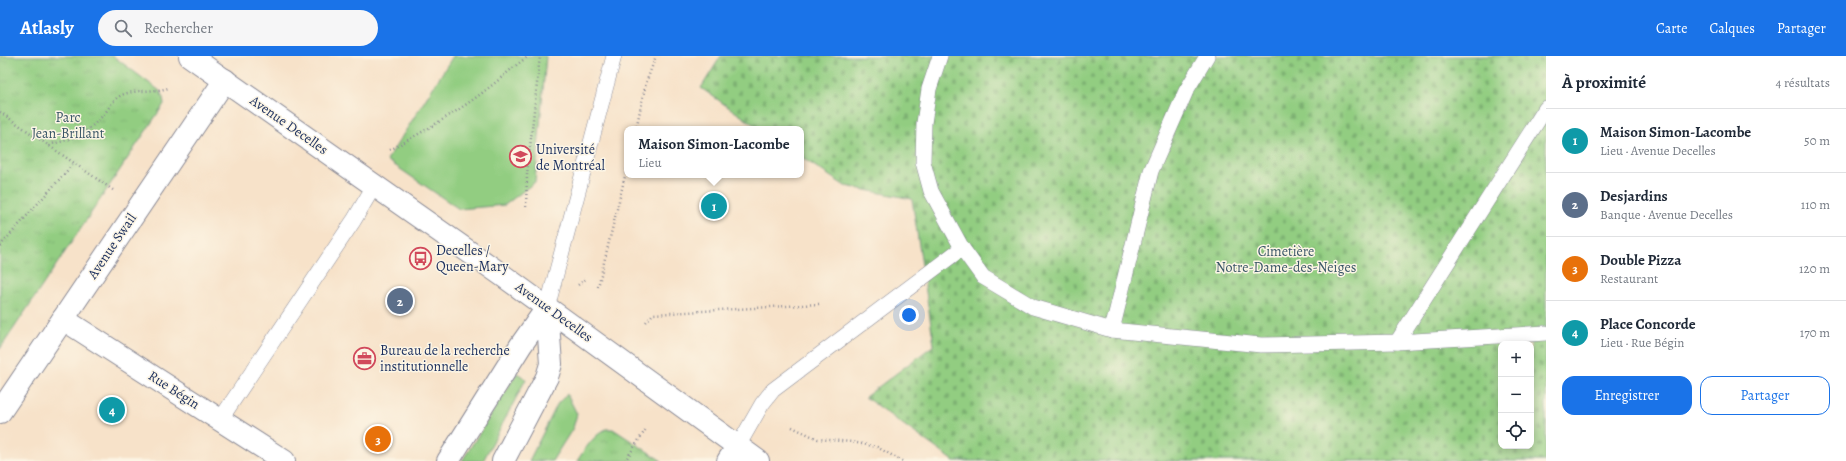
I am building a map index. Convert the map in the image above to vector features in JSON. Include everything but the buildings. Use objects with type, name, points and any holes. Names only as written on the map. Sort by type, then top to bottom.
[{"type":"street","name":"Avenue Decelles","points":[[190,56],[547,308],[733,454],[758,461]]},
{"type":"street","name":"Avenue Swail","points":[[0,412],[225,80]]},
{"type":"street","points":[[448,461],[517,351],[547,308]]},
{"type":"street","points":[[503,461],[547,377],[551,364],[547,308]]},
{"type":"street","name":"Rue Bégin","points":[[63,319],[284,461]]},
{"type":"lane","points":[[547,308],[614,56]]},
{"type":"lane","points":[[940,56],[929,89],[924,122],[923,162],[932,190],[962,248],[983,277],[1033,307],[1112,330],[1261,345],[1397,342],[1546,333]]},
{"type":"lane","points":[[1112,330],[1151,171],[1186,91],[1207,56]]},
{"type":"lane","points":[[1397,342],[1546,108]]},
{"type":"lane","points":[[220,420],[354,220],[374,186]]},
{"type":"lane","points":[[733,454],[762,404],[773,390],[962,248]]},
{"type":"path","points":[[390,150],[491,87],[516,64],[529,56]]},
{"type":"path","points":[[526,207],[528,169],[540,56]]},
{"type":"path","points":[[637,126],[646,83],[656,56]]},
{"type":"path","points":[[48,145],[70,140],[88,131],[118,98],[129,93],[160,91],[168,88]]},
{"type":"path","points":[[0,112],[113,190]]},
{"type":"path","points":[[0,246],[74,162]]},
{"type":"path","points":[[598,287],[625,178]]},
{"type":"path","points":[[646,322],[653,314],[820,304]]},
{"type":"path","points":[[792,427],[818,439],[857,443],[877,447],[902,461]]},
{"type":"path","points":[[626,461],[646,429]]},
{"type":"green space","name":"Parc Jean-Brillant","points":[[0,56],[113,56],[160,91],[164,104],[0,349]]},
{"type":"green space","points":[[453,56],[546,56],[535,182],[505,205],[459,209],[387,160]]},
{"type":"green space","name":"Cimetière Notre-Dame-des-Neiges","points":[[721,56],[1546,56],[1546,461],[954,461],[865,397],[934,345],[912,199],[845,186],[804,159],[804,126],[756,126],[701,88]]},
{"type":"green space","points":[[517,373],[526,379],[483,461],[462,461]]},
{"type":"green space","points":[[567,394],[577,414],[573,428],[552,461],[529,461],[558,403]]},
{"type":"green space","points":[[606,429],[613,429],[662,461],[577,461],[593,439]]},
{"type":"place","name":"Université de Montréal","points":[[521,157]]},
{"type":"place","name":"Maison Simon-Lacombe","points":[[714,206]]},
{"type":"place","name":"Decelles / Queen-Mary","points":[[420,258]]},
{"type":"place","name":"Desjardins","points":[[400,301]]},
{"type":"place","name":"Bureau de la recherche institutionnelle","points":[[365,358]]},
{"type":"place","name":"Place Concorde","points":[[112,410]]},
{"type":"place","name":"Double Pizza","points":[[378,439]]}]
